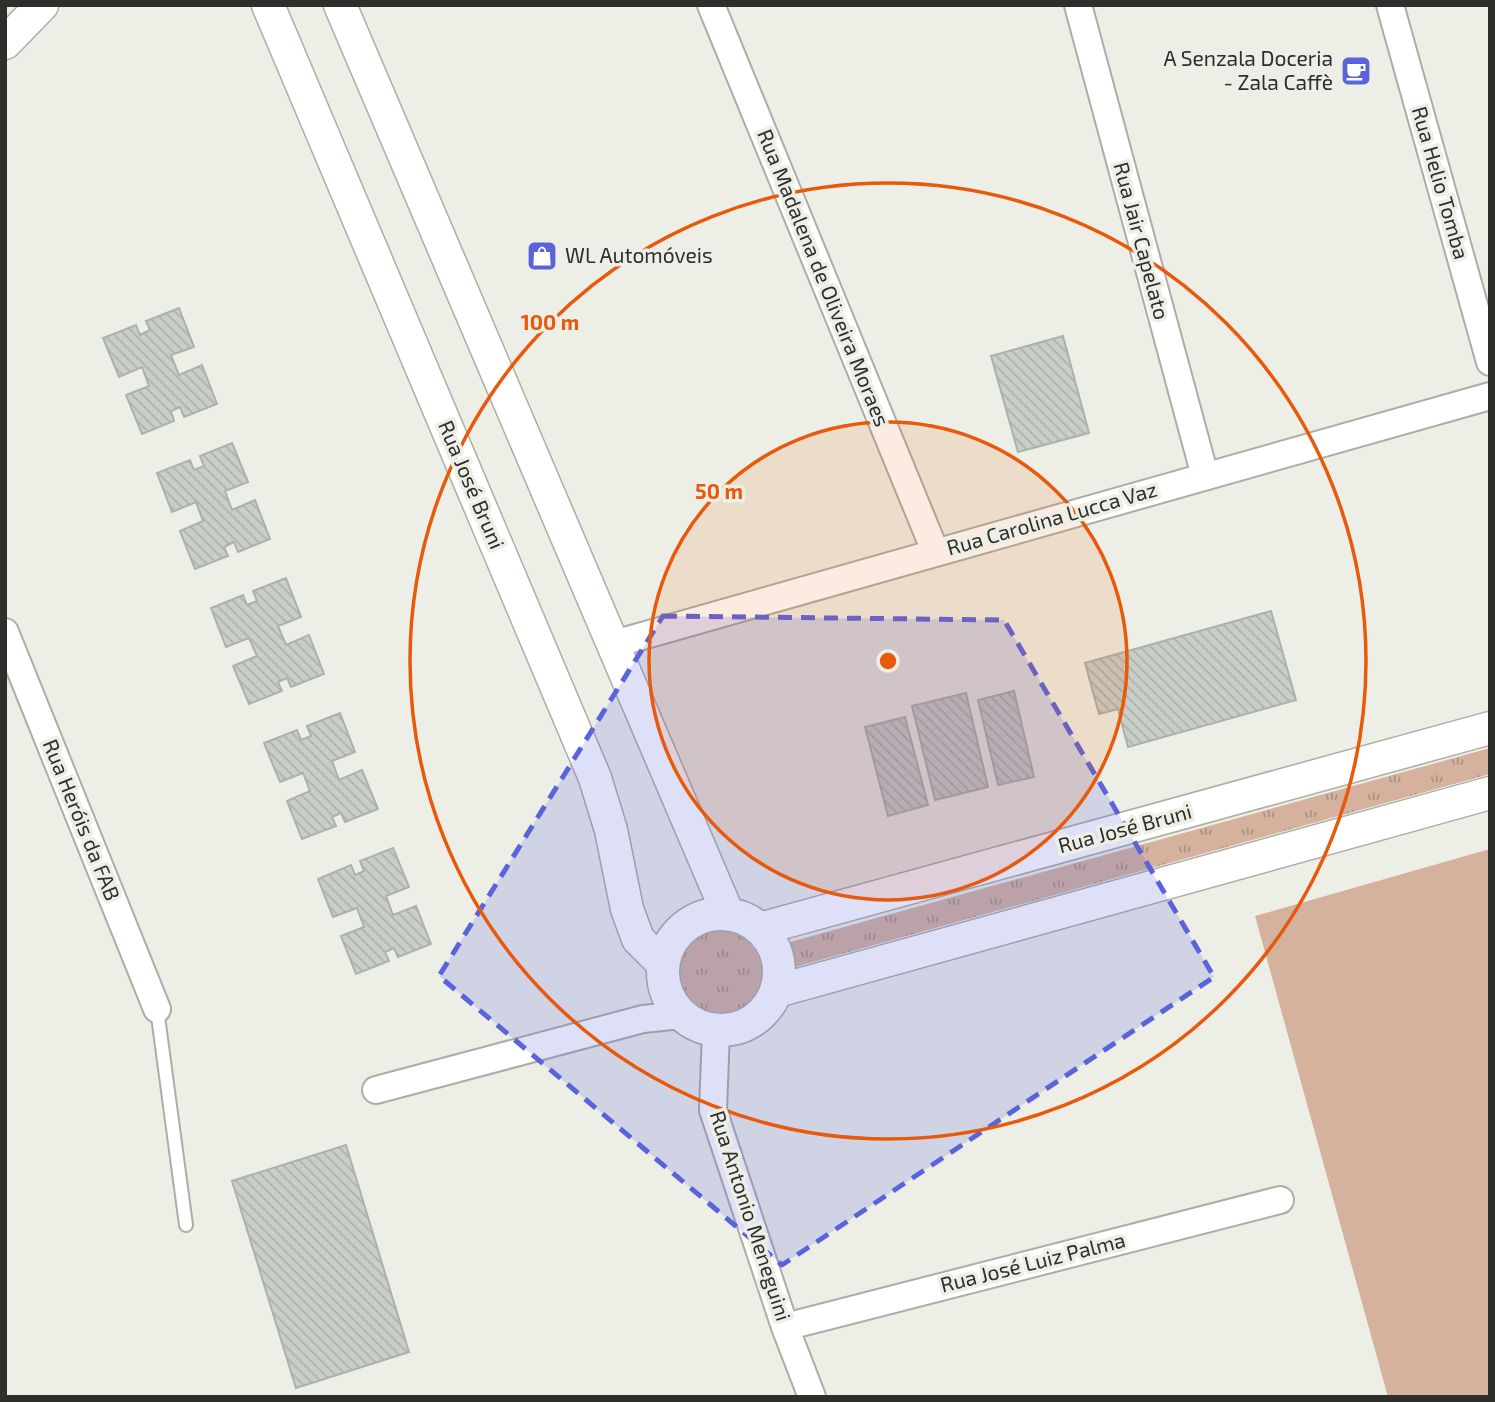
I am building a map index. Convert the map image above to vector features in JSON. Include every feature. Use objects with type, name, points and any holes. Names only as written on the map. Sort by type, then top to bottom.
[{"type":"street","points":[[5,43],[41,5]]},
{"type":"street","name":"Rua José Bruni","points":[[268,5],[594,778],[611,830],[627,909],[638,939],[663,964]]},
{"type":"street","points":[[340,5],[728,914]]},
{"type":"street","name":"Rua Madalena de Oliveira Moraes","points":[[711,5],[935,551]]},
{"type":"street","name":"Rua Jair Capelato","points":[[1078,5],[1205,476]]},
{"type":"street","name":"Rua Helio Tomba","points":[[1390,5],[1490,362]]},
{"type":"street","name":"Rua Carolina Lucca Vaz","points":[[614,644],[1490,396]]},
{"type":"street","name":"Rua Heróis da FAB","points":[[5,632],[157,1009]]},
{"type":"street","name":"Rua José Bruni","points":[[760,929],[1490,728]]},
{"type":"street","points":[[777,991],[1490,793]]},
{"type":"street","points":[[728,914],[745,918],[760,929],[771,942],[778,957],[780,974],[777,991],[767,1008],[753,1021],[735,1029],[716,1031],[697,1025],[681,1015],[670,1000],[663,982],[663,964],[671,942],[685,925],[706,915],[728,914]]},
{"type":"street","points":[[376,1090],[643,1019],[681,1015]]},
{"type":"street","name":"Rua Antonio Meneguini","points":[[716,1031],[713,1110],[785,1327],[812,1397]]},
{"type":"street","name":"Rua José Luiz Palma","points":[[785,1327],[1280,1200]]},
{"type":"lane","points":[[157,1009],[186,1225]]},
{"type":"highlighted area","points":[[663,616],[1004,620],[1214,977],[782,1265],[439,976]]},
{"type":"green space","points":[[1490,748],[1490,774],[788,969],[783,944]]},
{"type":"green space","points":[[1490,849],[1490,1397],[1388,1397],[1255,916]]},
{"type":"green space","points":[[720,931],[736,934],[750,943],[759,957],[762,973],[759,989],[750,1003],[736,1012],[720,1015],[704,1012],[690,1003],[681,989],[678,973],[681,957],[690,943],[704,934]]},
{"type":"building","points":[[179,308],[194,347],[171,355],[179,375],[202,365],[217,404],[184,417],[180,407],[171,411],[174,421],[142,434],[126,395],[149,386],[142,367],[119,377],[103,338],[136,325],[140,335],[150,330],[146,321]]},
{"type":"building","points":[[1063,336],[1089,433],[1018,452],[991,356]]},
{"type":"building","points":[[232,443],[248,482],[225,491],[232,510],[255,500],[270,539],[238,552],[234,542],[224,547],[228,556],[195,569],[180,531],[203,521],[196,502],[172,512],[157,473],[190,460],[194,470],[204,466],[200,456]]},
{"type":"building","points":[[286,578],[301,617],[278,626],[286,645],[309,635],[324,674],[291,687],[287,678],[278,682],[282,691],[249,704],[233,666],[257,656],[249,638],[226,647],[211,608],[243,595],[247,605],[257,601],[253,591]]},
{"type":"building","points":[[1271,611],[1296,700],[1128,747],[1118,709],[1099,714],[1085,663]]},
{"type":"building","points":[[1014,691],[1034,777],[998,785],[978,700]]},
{"type":"building","points":[[966,693],[988,787],[935,800],[912,706]]},
{"type":"building","points":[[340,713],[355,752],[332,761],[339,780],[362,770],[378,809],[345,822],[341,813],[332,817],[336,826],[302,839],[287,801],[310,791],[303,773],[280,782],[264,743],[297,730],[301,740],[311,736],[307,726]]},
{"type":"building","points":[[905,717],[928,805],[888,816],[865,727]]},
{"type":"building","points":[[393,848],[409,887],[386,896],[393,915],[416,906],[431,944],[398,957],[394,948],[385,952],[389,961],[356,974],[341,936],[364,927],[357,908],[333,917],[318,879],[351,865],[355,875],[364,871],[360,861]]},
{"type":"building","points":[[346,1145],[409,1352],[296,1388],[232,1181]]},
{"type":"place","name":"A Senzala Doceria - Zala Caffè","points":[[1356,71]]},
{"type":"place","name":"WL Automóveis","points":[[542,256]]}]
